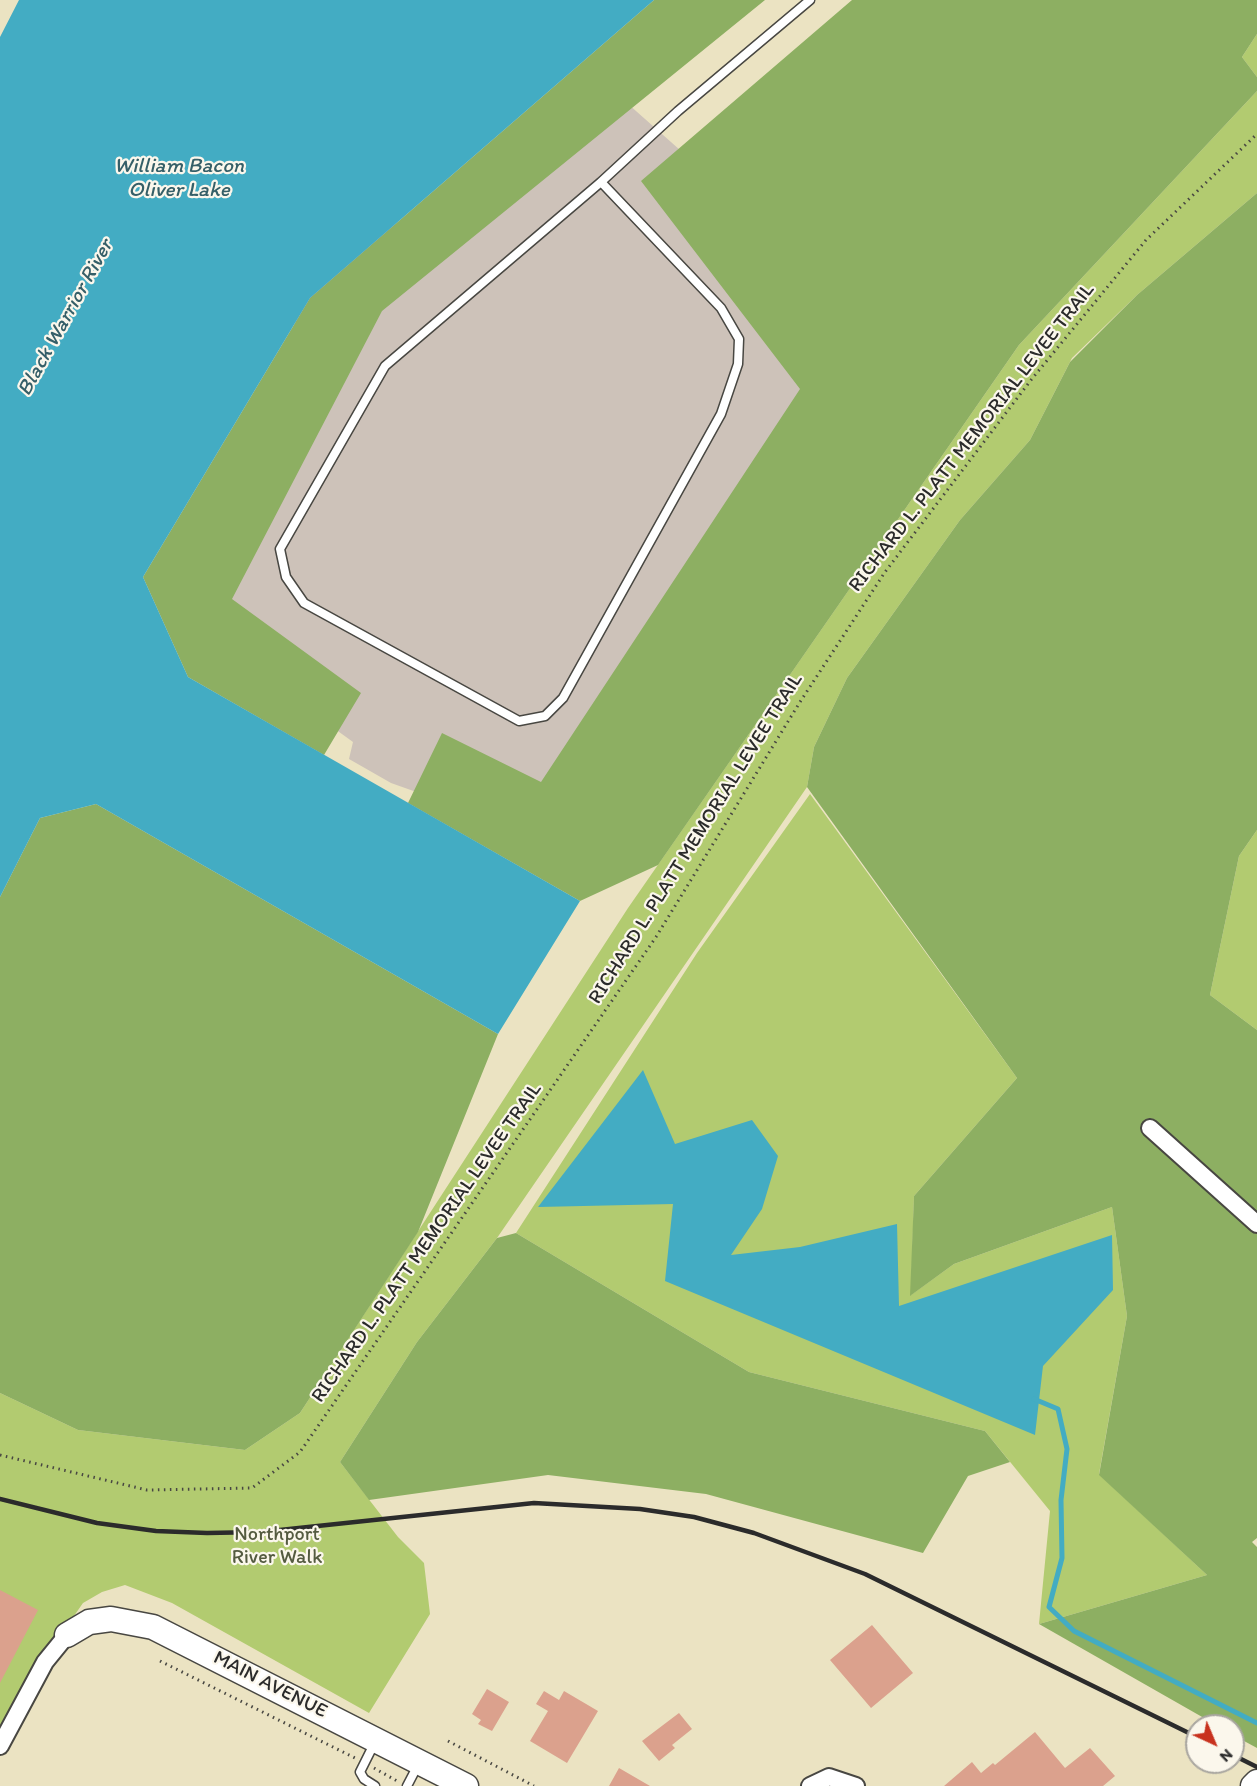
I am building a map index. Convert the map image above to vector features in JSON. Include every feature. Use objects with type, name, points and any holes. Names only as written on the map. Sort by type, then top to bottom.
[{"type":"main road","name":"MAIN AVENUE","points":[[67,1635],[89,1622],[111,1619],[153,1627],[466,1786]]},
{"type":"main road","points":[[1253,1786],[1257,1782]]},
{"type":"street","points":[[1150,1128],[1257,1224]]},
{"type":"street","points":[[0,1746],[45,1662],[67,1635]]},
{"type":"street","points":[[810,1786],[829,1777],[855,1786]]},
{"type":"lane","points":[[601,182],[721,308],[739,339],[738,364],[722,414],[563,698],[545,716],[519,721],[304,603],[286,577],[280,549],[385,366],[601,182],[678,111],[810,0]]},
{"type":"lane","points":[[375,1786],[364,1779],[360,1772],[363,1762],[377,1739]]},
{"type":"lane","points":[[407,1786],[419,1761]]},
{"type":"path","name":"RICHARD L. PLATT MEMORIAL LEVEE TRAIL","points":[[0,1455],[147,1490],[252,1488],[300,1452],[656,937],[800,702],[885,572],[1030,380],[1146,240],[1257,134]]},
{"type":"path","points":[[160,1661],[407,1786]]},
{"type":"path","points":[[448,1741],[534,1786]]},
{"type":"shaded area","points":[[601,80],[900,345],[565,856],[467,810],[391,783],[349,759],[353,742],[187,639],[308,285]]},
{"type":"green space","points":[[654,0],[765,0],[382,311],[232,599],[361,693],[324,755],[188,677],[143,577],[310,298]]},
{"type":"green space","points":[[852,0],[1257,0],[1257,34],[1242,57],[1257,77],[1257,91],[1019,345],[658,865],[580,901],[408,803],[442,733],[541,782],[800,389],[641,181]]},
{"type":"green space","points":[[1257,34],[1257,77],[1242,57]]},
{"type":"green space","name":"Northport River Walk","points":[[1257,91],[1257,193],[1137,295],[1072,358],[1030,440],[960,520],[847,678],[814,747],[807,787],[497,1238],[417,1342],[340,1462],[398,1537],[424,1563],[430,1614],[369,1713],[172,1603],[125,1585],[102,1592],[83,1603],[32,1676],[0,1734],[0,1393],[78,1430],[245,1450],[300,1413],[628,908],[1019,345]]},
{"type":"green space","points":[[1257,193],[1257,830],[1239,856],[1210,995],[1257,1030],[1257,1538],[1252,1542],[1257,1547],[1257,1748],[1245,1742],[1245,1714],[1197,1714],[1039,1624],[1207,1575],[1099,1475],[1127,1316],[1112,1207],[954,1264],[910,1296],[914,1196],[1017,1078],[807,787],[814,747],[847,678],[960,520],[1030,440],[1070,362],[1137,295]]},
{"type":"green space","points":[[810,794],[1017,1078],[914,1196],[911,1295],[954,1264],[1112,1207],[1127,1316],[1099,1474],[1207,1575],[1039,1624],[1050,1511],[985,1431],[749,1372],[516,1233],[697,953]]},
{"type":"green space","points":[[96,804],[498,1034],[418,1232],[300,1413],[245,1450],[78,1430],[0,1393],[0,897],[40,818]]},
{"type":"green space","points":[[1257,830],[1257,1030],[1210,995],[1239,856]]},
{"type":"green space","points":[[516,1233],[749,1372],[985,1431],[1010,1462],[968,1476],[923,1553],[706,1494],[548,1475],[369,1500],[340,1462],[417,1342],[497,1238]]},
{"type":"water","name":"William Bacon Oliver Lake","points":[[19,0],[654,0],[310,298],[143,577],[188,677],[580,901],[498,1034],[96,804],[40,818],[0,897],[0,37]]},
{"type":"water","points":[[643,1070],[675,1144],[752,1120],[778,1156],[762,1209],[731,1255],[800,1247],[897,1224],[899,1306],[1112,1235],[1113,1290],[1043,1366],[1035,1435],[665,1281],[673,1204],[538,1207]]},
{"type":"building","points":[[0,1590],[38,1610],[0,1683]]},
{"type":"building","points":[[872,1625],[913,1673],[871,1708],[830,1660]]},
{"type":"building","points":[[487,1689],[509,1702],[492,1731],[478,1724],[481,1720],[472,1714]]},
{"type":"building","points":[[544,1691],[559,1700],[564,1691],[598,1711],[567,1763],[530,1741],[548,1711],[536,1704]]},
{"type":"building","points":[[679,1713],[692,1729],[672,1745],[675,1748],[659,1761],[642,1741]]},
{"type":"building","points":[[1035,1732],[1065,1768],[1090,1748],[1115,1776],[1103,1786],[944,1786],[972,1762],[981,1773],[993,1763],[995,1765]]},
{"type":"building","points":[[619,1768],[650,1786],[609,1786]]},
{"type":"waterway","points":[[1034,1399],[1058,1409],[1067,1449],[1061,1500],[1062,1558],[1049,1607],[1074,1631],[1257,1723]]},
{"type":"railway","points":[[0,1499],[97,1523],[156,1531],[207,1533],[261,1532],[534,1503],[640,1509],[694,1517],[754,1533],[865,1574],[1185,1731]]},
{"type":"railway","points":[[1245,1761],[1257,1767]]},
{"type":"water label","name":"Black Warrior River","points":[[66,318]]}]
